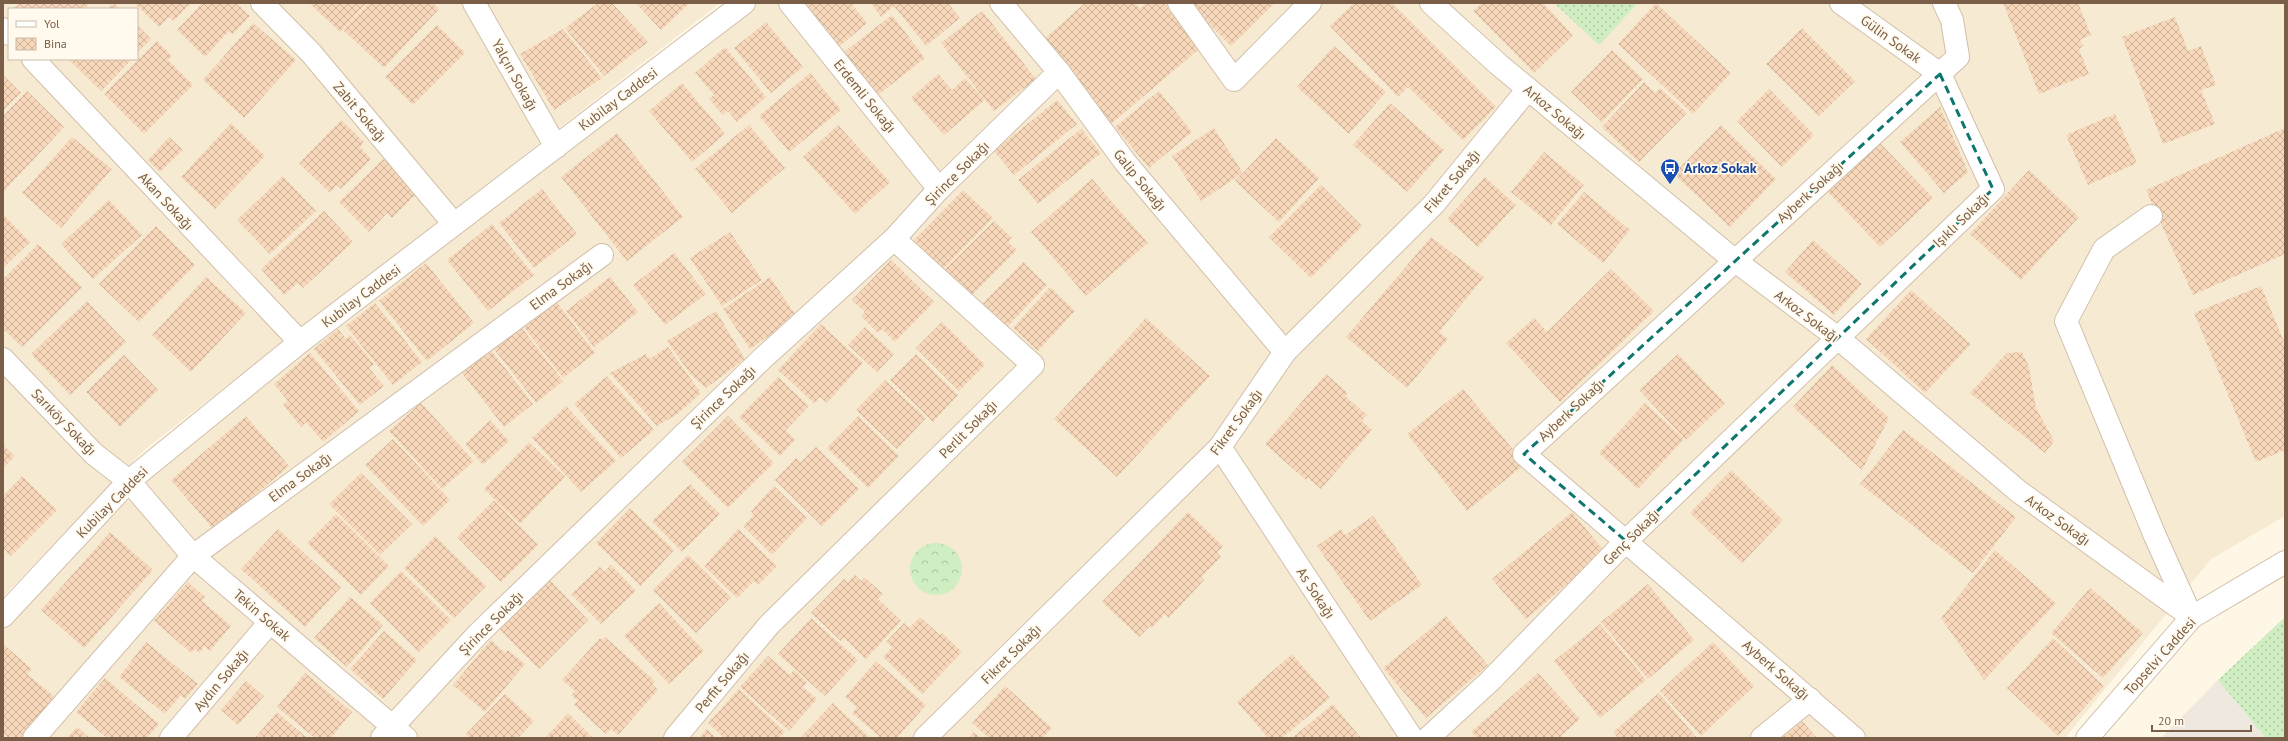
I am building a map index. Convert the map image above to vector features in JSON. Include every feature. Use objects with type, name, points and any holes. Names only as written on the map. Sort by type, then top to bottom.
[{"type":"street","name":"Zabit Sokağı","points":[[262,3],[311,53],[454,224]]},
{"type":"street","name":"Yalçın Sokağı","points":[[474,3],[556,146]]},
{"type":"street","name":"Kubilay Caddesi","points":[[3,616],[129,481],[300,342],[744,3]]},
{"type":"street","name":"Erdemli Sokağı","points":[[790,3],[939,189]]},
{"type":"street","name":"Galip Sokağı","points":[[1002,3],[1059,72],[1125,162],[1285,352]]},
{"type":"street","points":[[1179,3],[1234,80],[1310,3]]},
{"type":"street","name":"Arkoz Sokağı","points":[[1431,3],[1528,89],[1734,260],[1838,338],[2018,491],[2192,617]]},
{"type":"street","name":"Gülin Sokak","points":[[1841,3],[1940,74]]},
{"type":"street","name":"Ayberk Sokağı","points":[[1854,738],[1626,540],[1524,454],[1958,56],[1952,20],[1944,3]]},
{"type":"street","name":"Akan Sokağı","points":[[34,60],[300,342]]},
{"type":"street","name":"Şirince Sokağı","points":[[393,734],[489,623],[763,358],[894,239],[939,189],[1059,72]]},
{"type":"street","name":"Işıklı Sokağı","points":[[1838,338],[1993,189],[1940,74]]},
{"type":"street","name":"Fikret Sokağı","points":[[925,738],[1220,448],[1285,352],[1434,204],[1528,89]]},
{"type":"street","points":[[2151,216],[2104,249],[2066,321],[2155,536],[2192,617]]},
{"type":"street","name":"Perlit Sokağı","points":[[769,625],[1033,365],[894,239]]},
{"type":"street","name":"Elma Sokağı","points":[[34,738],[193,556],[602,255]]},
{"type":"street","name":"Genç Sokağı","points":[[1428,738],[1490,681],[1626,540],[1838,338]]},
{"type":"street","name":"Sarıköy Sokağı","points":[[3,359],[94,454],[129,481]]},
{"type":"street","name":"As Sokağı","points":[[1220,448],[1412,738]]},
{"type":"street","name":"Tekin Sokak","points":[[129,481],[193,556],[270,622],[393,734]]},
{"type":"street","name":"Topselvi Caddesi","points":[[2087,738],[2192,617],[2285,562]]},
{"type":"street","name":"Aydın Sokağı","points":[[172,738],[270,622]]},
{"type":"street","name":"Perfit Sokağı","points":[[675,738],[769,625]]},
{"type":"street","points":[[1762,738],[1810,699]]},
{"type":"highlighted area","points":[[1940,74],[1993,189],[1626,541],[1524,454]]},
{"type":"shaded area","points":[[3,3],[720,3],[144,450],[3,597]]},
{"type":"shaded area","points":[[755,3],[2285,3],[2285,516],[2211,559],[2065,738],[3,738],[3,624],[200,429],[641,88]]},
{"type":"shaded area","points":[[2218,680],[2266,738],[2161,738]]},
{"type":"green space","points":[[1554,3],[1638,3],[1599,45]]},
{"type":"green space","points":[[936,543],[946,545],[954,551],[960,559],[962,569],[960,579],[954,587],[946,593],[936,595],[926,593],[918,587],[912,579],[910,569],[912,559],[918,551],[926,545]]},
{"type":"green space","points":[[2285,617],[2285,738],[2266,738],[2218,680]]},
{"type":"building","points":[[19,3],[90,3],[85,8],[14,8]]},
{"type":"building","points":[[114,3],[119,8],[109,8]]},
{"type":"building","points":[[134,3],[191,3],[174,21],[169,17],[159,27]]},
{"type":"building","points":[[202,3],[236,3],[250,16],[233,34],[229,31],[205,57],[177,30]]},
{"type":"building","points":[[309,3],[367,3],[340,32]]},
{"type":"building","points":[[369,3],[433,3],[439,9],[384,68],[343,30]]},
{"type":"building","points":[[598,3],[612,3],[648,42],[604,76],[565,28]]},
{"type":"building","points":[[636,3],[690,3],[661,30]]},
{"type":"building","points":[[796,3],[851,3],[867,23],[834,51]]},
{"type":"building","points":[[871,3],[948,3],[960,18],[926,46],[894,6],[881,17]]},
{"type":"building","points":[[1085,3],[1135,3],[1140,9],[1147,3],[1164,3],[1199,49],[1110,125],[1042,41]]},
{"type":"building","points":[[1188,3],[1275,3],[1231,46]]},
{"type":"building","points":[[1354,3],[1392,3],[1496,107],[1463,140],[1408,87],[1398,97],[1330,26]]},
{"type":"building","points":[[1482,3],[1543,3],[1573,35],[1534,73],[1473,11]]},
{"type":"building","points":[[1656,3],[1731,73],[1693,114],[1618,44]]},
{"type":"building","points":[[2003,3],[2078,3],[2091,35],[2080,40],[2083,46],[2079,49],[2089,74],[2039,94]]},
{"type":"building","points":[[982,11],[1036,79],[994,111],[941,43]]},
{"type":"building","points":[[892,15],[925,58],[878,95],[844,52]]},
{"type":"building","points":[[2175,17],[2188,51],[2201,46],[2216,85],[2201,90],[2215,124],[2163,144],[2122,37]]},
{"type":"building","points":[[766,22],[803,67],[771,93],[734,48]]},
{"type":"building","points":[[253,23],[296,60],[244,118],[203,80]]},
{"type":"building","points":[[437,25],[465,53],[413,105],[385,77]]},
{"type":"building","points":[[138,26],[151,39],[138,52]]},
{"type":"building","points":[[1802,28],[1855,81],[1819,116],[1766,64]]},
{"type":"building","points":[[563,29],[602,78],[554,110],[520,54]]},
{"type":"building","points":[[157,41],[172,56],[168,60],[193,85],[144,134],[104,94]]},
{"type":"building","points":[[1334,46],[1386,92],[1349,134],[1297,87]]},
{"type":"building","points":[[725,47],[766,97],[737,122],[728,111],[723,115],[709,99],[714,95],[695,73]]},
{"type":"building","points":[[1612,50],[1643,79],[1602,122],[1571,92]]},
{"type":"building","points":[[69,60],[131,60],[101,91]]},
{"type":"building","points":[[810,73],[841,110],[789,152],[759,116]]},
{"type":"building","points":[[938,74],[952,90],[965,78],[985,100],[944,135],[911,98]]},
{"type":"building","points":[[3,75],[21,93],[3,111]]},
{"type":"building","points":[[1644,82],[1655,93],[1660,88],[1687,113],[1639,162],[1602,127]]},
{"type":"building","points":[[682,83],[725,134],[692,162],[649,111]]},
{"type":"building","points":[[1769,89],[1814,135],[1782,167],[1737,121]]},
{"type":"building","points":[[27,91],[64,127],[4,191],[3,116]]},
{"type":"building","points":[[1159,91],[1192,132],[1149,168],[1115,127]]},
{"type":"building","points":[[1057,100],[1077,124],[1014,175],[994,151]]},
{"type":"building","points":[[1390,103],[1444,150],[1407,192],[1353,145]]},
{"type":"building","points":[[1940,107],[1968,172],[1944,193],[1900,142]]},
{"type":"building","points":[[2115,114],[2137,163],[2088,185],[2066,135]]},
{"type":"building","points":[[341,120],[364,142],[360,147],[371,159],[341,189],[337,185],[330,193],[299,163]]},
{"type":"building","points":[[231,123],[265,156],[215,209],[181,177]]},
{"type":"building","points":[[749,125],[785,168],[732,213],[695,169]]},
{"type":"building","points":[[838,125],[890,182],[855,214],[803,157]]},
{"type":"building","points":[[1721,125],[1776,179],[1730,227],[1674,174]]},
{"type":"building","points":[[1214,128],[1243,173],[1201,201],[1172,156]]},
{"type":"building","points":[[2285,128],[2285,254],[2193,295],[2146,190]]},
{"type":"building","points":[[1081,129],[1101,153],[1038,204],[1018,180]]},
{"type":"building","points":[[617,133],[683,217],[627,261],[561,177]]},
{"type":"building","points":[[72,137],[112,169],[61,228],[22,193]]},
{"type":"building","points":[[169,137],[183,150],[160,172],[148,160]]},
{"type":"building","points":[[1276,138],[1319,178],[1279,222],[1235,181]]},
{"type":"building","points":[[1877,140],[1933,198],[1880,247],[1825,189]]},
{"type":"building","points":[[1544,152],[1584,185],[1551,225],[1511,192]]},
{"type":"building","points":[[383,159],[417,193],[392,218],[387,213],[369,232],[339,202]]},
{"type":"building","points":[[2029,170],[2079,217],[2021,280],[1970,234]]},
{"type":"building","points":[[283,176],[316,211],[270,254],[237,220]]},
{"type":"building","points":[[1485,177],[1516,205],[1478,247],[1447,219]]},
{"type":"building","points":[[1092,179],[1148,243],[1086,296],[1031,232]]},
{"type":"building","points":[[1321,185],[1362,226],[1311,278],[1269,237]]},
{"type":"building","points":[[542,189],[577,234],[534,268],[499,223]]},
{"type":"building","points":[[963,190],[993,218],[943,269],[914,240]]},
{"type":"building","points":[[1584,192],[1630,230],[1603,263],[1557,224]]},
{"type":"building","points":[[109,200],[142,235],[93,279],[61,244]]},
{"type":"building","points":[[324,211],[353,242],[303,288],[298,283],[284,295],[261,269]]},
{"type":"building","points":[[3,214],[30,242],[3,268]]},
{"type":"building","points":[[994,221],[1012,238],[1008,242],[1017,250],[971,296],[944,270]]},
{"type":"building","points":[[492,224],[534,275],[488,311],[447,260]]},
{"type":"building","points":[[156,226],[195,265],[139,322],[99,284]]},
{"type":"building","points":[[730,232],[762,280],[722,306],[690,258]]},
{"type":"building","points":[[1431,237],[1484,277],[1439,332],[1448,339],[1407,388],[1346,337]]},
{"type":"building","points":[[1813,240],[1862,284],[1834,315],[1785,272]]},
{"type":"building","points":[[38,244],[82,287],[22,347],[3,329],[3,279]]},
{"type":"building","points":[[674,253],[706,294],[665,325],[633,285]]},
{"type":"building","points":[[891,260],[934,302],[895,342],[882,329],[878,333],[861,316],[865,312],[852,300]]},
{"type":"building","points":[[1023,262],[1047,285],[1007,327],[983,303]]},
{"type":"building","points":[[426,263],[474,323],[427,361],[379,301]]},
{"type":"building","points":[[1611,269],[1654,311],[1560,402],[1506,343],[1534,318],[1547,332]]},
{"type":"building","points":[[206,277],[246,313],[191,372],[152,335]]},
{"type":"building","points":[[610,277],[638,312],[594,347],[566,311]]},
{"type":"building","points":[[770,277],[797,317],[750,349],[723,309]]},
{"type":"building","points":[[2261,286],[2285,344],[2285,450],[2256,462],[2194,313]]},
{"type":"building","points":[[1050,287],[1075,311],[1038,351],[1013,328]]},
{"type":"building","points":[[1911,290],[1971,344],[1925,393],[1866,339]]},
{"type":"building","points":[[87,301],[126,342],[70,395],[31,354]]},
{"type":"building","points":[[556,301],[595,353],[563,378],[523,326]]},
{"type":"building","points":[[375,303],[422,362],[393,385],[346,326]]},
{"type":"building","points":[[716,311],[745,359],[706,388],[691,375],[667,341]]},
{"type":"building","points":[[1146,318],[1210,376],[1117,477],[1054,419]]},
{"type":"building","points":[[942,322],[985,365],[959,391],[916,348]]},
{"type":"building","points":[[821,324],[863,363],[827,403],[820,397],[814,403],[778,370]]},
{"type":"building","points":[[521,327],[563,381],[536,403],[494,349]]},
{"type":"building","points":[[865,327],[894,354],[877,372],[848,345]]},
{"type":"building","points":[[338,329],[346,339],[350,335],[374,364],[369,368],[384,386],[360,405],[314,349]]},
{"type":"building","points":[[668,347],[701,393],[679,413],[657,426],[610,373],[646,354],[649,359]]},
{"type":"building","points":[[491,350],[533,404],[504,427],[462,373]]},
{"type":"building","points":[[2022,352],[2029,367],[2036,408],[2054,441],[2045,453],[1970,393],[2007,353]]},
{"type":"building","points":[[310,353],[359,411],[323,442],[306,422],[301,427],[283,405],[288,401],[274,384]]},
{"type":"building","points":[[916,354],[958,395],[933,422],[890,380]]},
{"type":"building","points":[[1678,354],[1725,403],[1686,440],[1639,390]]},
{"type":"building","points":[[124,355],[158,390],[120,427],[86,392]]},
{"type":"building","points":[[1832,365],[1889,418],[1862,470],[1793,407]]},
{"type":"building","points":[[1326,374],[1348,393],[1345,396],[1367,415],[1362,421],[1372,430],[1321,489],[1308,478],[1306,480],[1265,444]]},
{"type":"building","points":[[607,376],[654,430],[621,458],[574,404]]},
{"type":"building","points":[[778,377],[809,406],[786,430],[795,440],[780,456],[739,417]]},
{"type":"building","points":[[885,380],[926,418],[897,449],[856,410]]},
{"type":"building","points":[[1463,389],[1525,464],[1467,511],[1407,434]]},
{"type":"building","points":[[421,403],[474,461],[442,489],[389,431]]},
{"type":"building","points":[[1645,403],[1684,439],[1638,489],[1599,453]]},
{"type":"building","points":[[566,406],[616,461],[581,492],[532,438]]},
{"type":"building","points":[[246,416],[289,466],[214,530],[171,480]]},
{"type":"building","points":[[728,416],[774,463],[728,508],[682,462]]},
{"type":"building","points":[[858,416],[899,456],[868,488],[827,448]]},
{"type":"building","points":[[490,420],[509,441],[483,465],[465,444]]},
{"type":"building","points":[[1903,430],[2016,517],[1973,573],[1860,484]]},
{"type":"building","points":[[393,439],[450,500],[423,526],[365,465]]},
{"type":"building","points":[[529,442],[565,477],[520,524],[484,489]]},
{"type":"building","points":[[3,445],[15,456],[3,468]]},
{"type":"building","points":[[816,447],[859,489],[822,526],[775,480],[796,458],[801,462]]},
{"type":"building","points":[[1731,470],[1783,520],[1742,563],[1690,513]]},
{"type":"building","points":[[361,473],[412,524],[380,555],[329,504]]},
{"type":"building","points":[[22,476],[57,510],[11,556],[3,548],[3,496]]},
{"type":"building","points":[[690,484],[720,514],[682,552],[652,521]]},
{"type":"building","points":[[774,486],[807,518],[772,555],[743,526],[754,515],[751,511]]},
{"type":"building","points":[[494,500],[538,545],[501,582],[457,537]]},
{"type":"building","points":[[630,508],[674,550],[641,586],[596,543]]},
{"type":"building","points":[[1188,512],[1223,546],[1217,553],[1221,557],[1201,577],[1204,580],[1169,618],[1165,614],[1152,628],[1150,626],[1139,637],[1102,602]]},
{"type":"building","points":[[1572,512],[1605,552],[1526,619],[1492,579]]},
{"type":"building","points":[[336,514],[389,566],[361,595],[307,543]]},
{"type":"building","points":[[1373,516],[1422,585],[1370,621],[1317,546],[1341,529],[1345,535]]},
{"type":"building","points":[[278,529],[341,587],[305,627],[241,569]]},
{"type":"building","points":[[738,529],[777,566],[758,585],[754,581],[737,598],[704,566]]},
{"type":"building","points":[[110,532],[153,570],[84,648],[41,610]]},
{"type":"building","points":[[435,536],[486,586],[454,618],[404,568]]},
{"type":"building","points":[[1995,550],[2056,603],[1984,680],[1941,618]]},
{"type":"building","points":[[688,555],[731,597],[696,633],[653,590]]},
{"type":"building","points":[[611,565],[636,591],[601,624],[571,594],[600,567],[604,572]]},
{"type":"building","points":[[401,571],[451,620],[419,652],[370,603]]},
{"type":"building","points":[[855,575],[861,581],[864,577],[883,594],[878,599],[901,621],[866,659],[844,638],[841,641],[811,613],[844,579],[848,582]]},
{"type":"building","points":[[548,578],[588,620],[539,669],[497,627]]},
{"type":"building","points":[[188,582],[205,597],[202,601],[231,626],[210,651],[205,646],[199,653],[195,649],[191,653],[154,621]]},
{"type":"building","points":[[1648,584],[1694,640],[1648,679],[1601,622]]},
{"type":"building","points":[[2090,588],[2143,633],[2103,678],[2051,633]]},
{"type":"building","points":[[350,597],[383,625],[347,667],[314,638]]},
{"type":"building","points":[[659,603],[704,651],[669,684],[624,636]]},
{"type":"building","points":[[1446,616],[1488,665],[1426,718],[1383,668]]},
{"type":"building","points":[[920,617],[940,635],[942,633],[962,652],[922,694],[883,657],[892,647],[886,642],[904,623],[909,628]]},
{"type":"building","points":[[811,618],[858,660],[825,696],[778,654]]},
{"type":"building","points":[[1600,624],[1646,680],[1600,718],[1554,661]]},
{"type":"building","points":[[384,631],[417,660],[383,699],[350,669]]},
{"type":"building","points":[[605,637],[655,681],[652,684],[658,690],[618,735],[611,729],[606,734],[574,705],[578,701],[571,695],[575,691],[562,680],[600,638],[602,640]]},
{"type":"building","points":[[2053,638],[2104,686],[2058,736],[2007,688]]},
{"type":"building","points":[[491,640],[505,653],[508,650],[525,664],[485,712],[453,685]]},
{"type":"building","points":[[146,642],[198,684],[185,699],[181,695],[165,714],[119,677]]},
{"type":"building","points":[[1713,642],[1754,686],[1701,736],[1660,691]]},
{"type":"building","points":[[3,644],[32,669],[27,674],[56,698],[22,738],[9,738],[3,733]]},
{"type":"building","points":[[1292,654],[1330,698],[1282,738],[1268,738],[1237,702]]},
{"type":"building","points":[[768,656],[790,675],[794,670],[807,682],[803,687],[817,699],[789,731],[740,687]]},
{"type":"building","points":[[876,661],[926,705],[897,738],[881,738],[852,713],[857,707],[845,697]]},
{"type":"building","points":[[305,673],[352,712],[331,738],[315,738],[277,707]]},
{"type":"building","points":[[1538,673],[1580,719],[1559,738],[1477,738],[1471,732]]},
{"type":"building","points":[[105,678],[159,724],[147,738],[107,738],[76,712]]},
{"type":"building","points":[[246,681],[264,696],[238,725],[221,710]]},
{"type":"building","points":[[1005,686],[1052,728],[1043,738],[989,738],[972,723]]},
{"type":"building","points":[[739,689],[785,732],[779,738],[724,738],[708,723]]},
{"type":"building","points":[[1659,693],[1697,738],[1618,738],[1613,732]]},
{"type":"building","points":[[505,694],[534,721],[518,738],[470,738],[466,734]]},
{"type":"building","points":[[833,703],[870,738],[800,738]]},
{"type":"building","points":[[1333,704],[1361,738],[1292,738]]},
{"type":"building","points":[[277,712],[307,738],[255,738]]},
{"type":"building","points":[[568,713],[593,738],[545,738]]},
{"type":"building","points":[[1802,721],[1817,738],[1782,738]]},
{"type":"building","points":[[77,727],[90,738],[67,738]]},
{"type":"building","points":[[707,729],[716,738],[699,738]]},
{"type":"building","points":[[974,732],[981,738],[968,738]]},
{"type":"place","name":"Arkoz Sokak","points":[[1670,185]]}]
